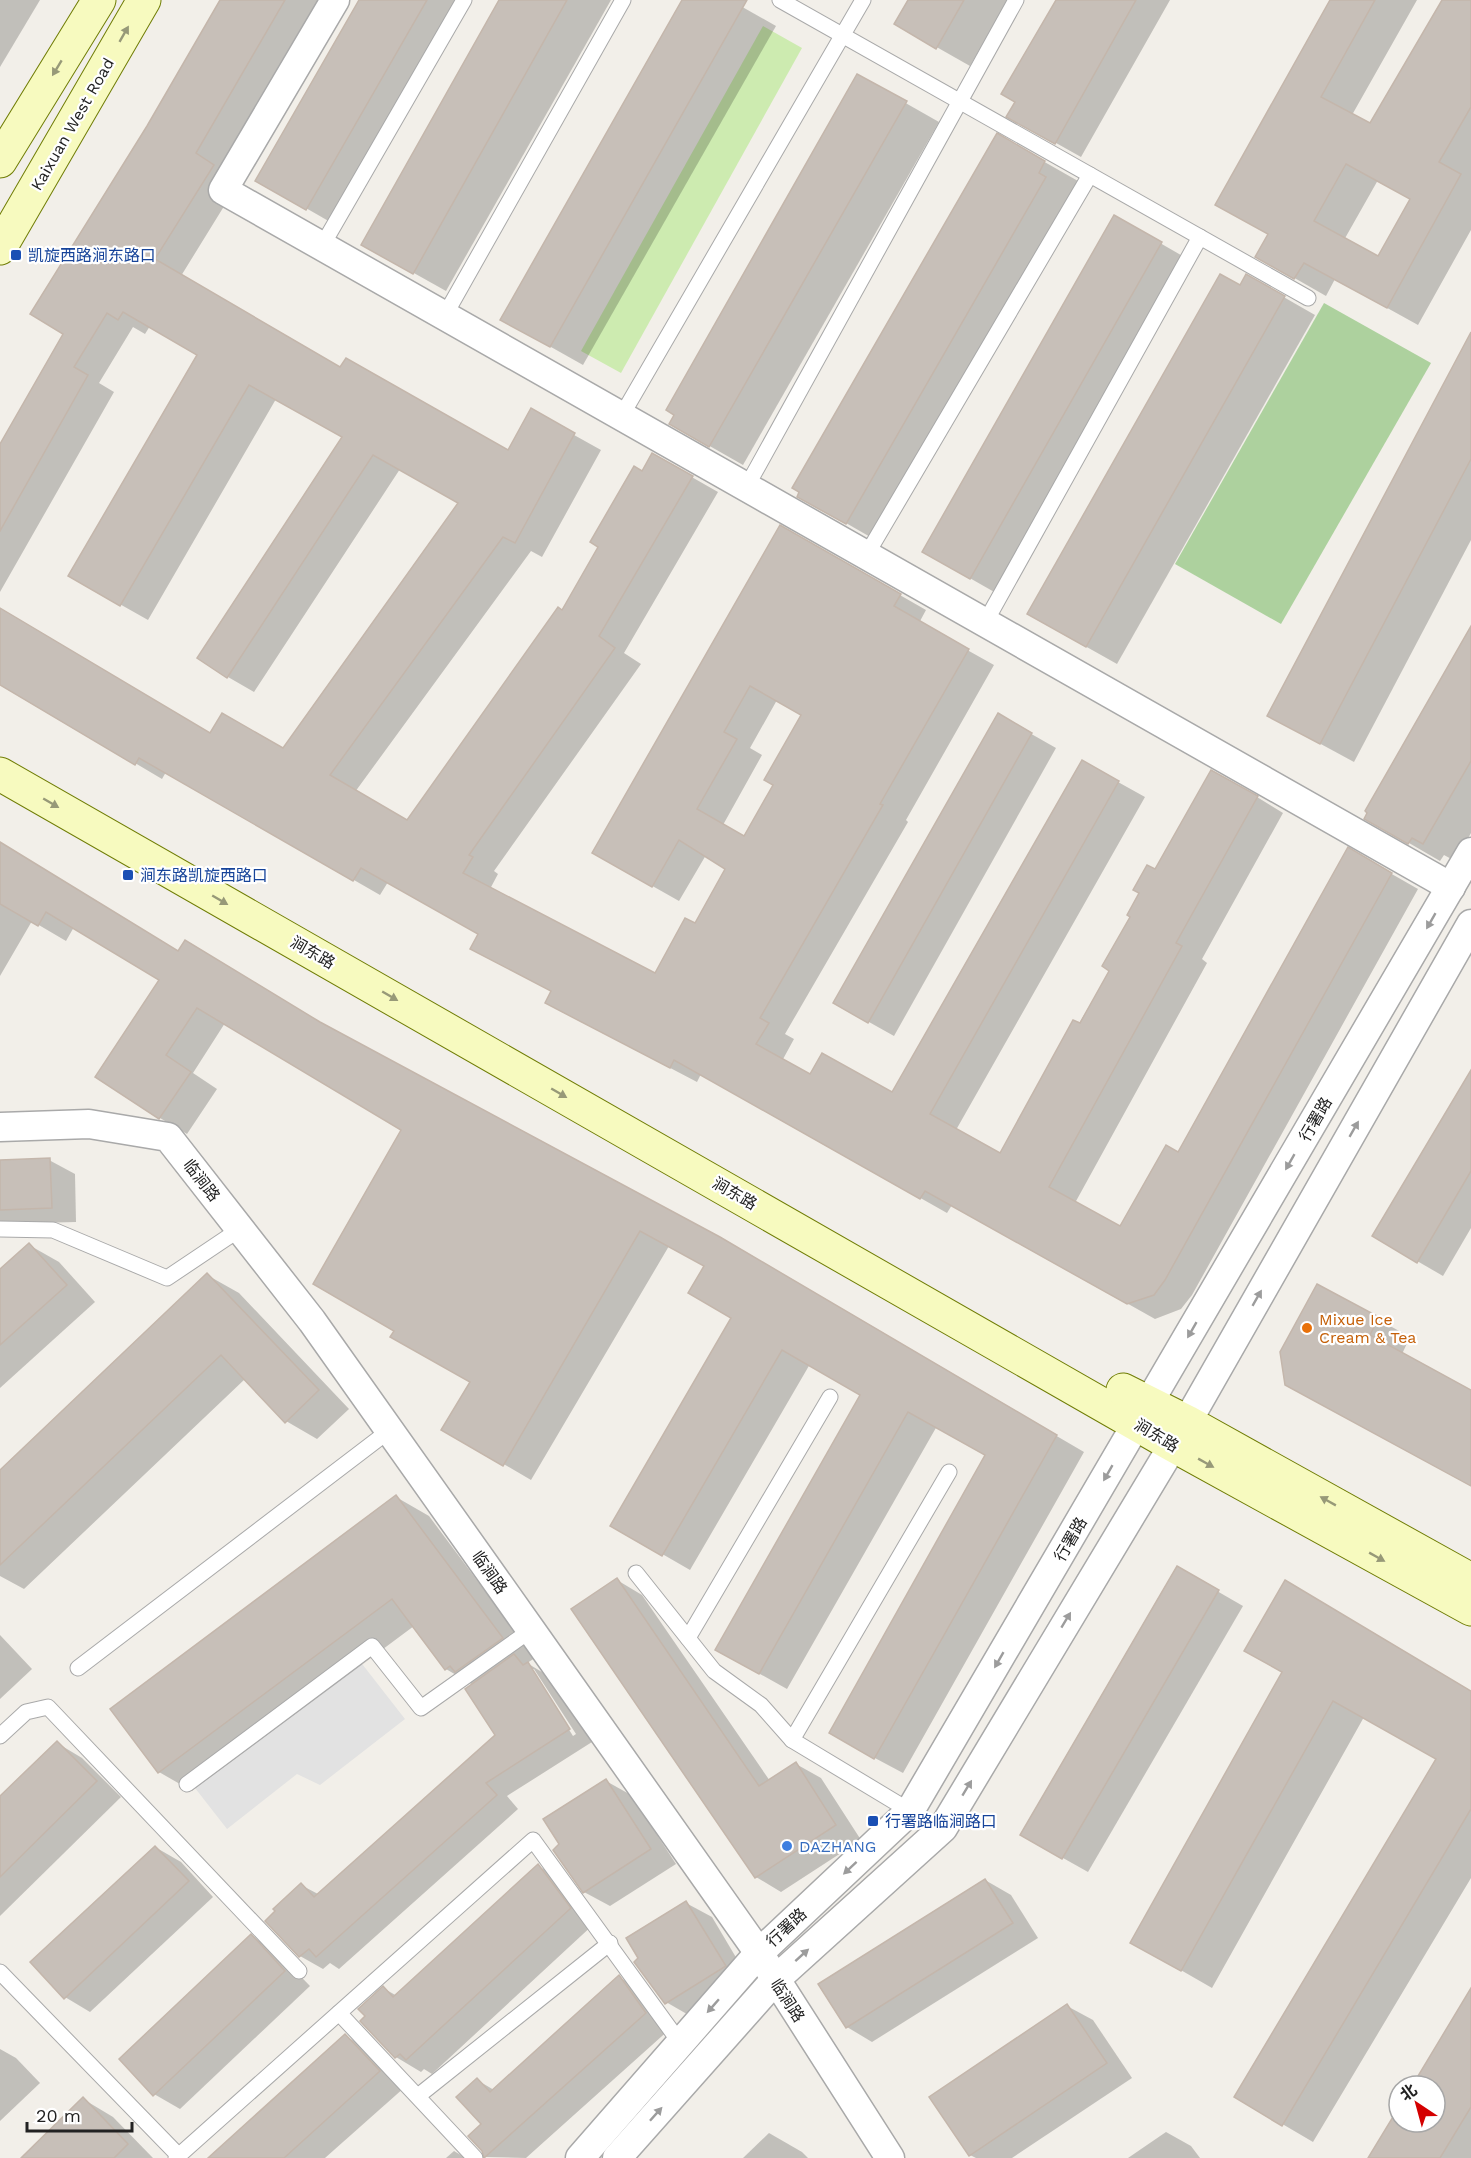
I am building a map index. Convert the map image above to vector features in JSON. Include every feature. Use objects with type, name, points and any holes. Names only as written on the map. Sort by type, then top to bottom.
[{"type":"street","points":[[0,161],[99,0]]},
{"type":"street","name":"Kaixuan West Road","points":[[0,248],[144,0]]},
{"type":"street","points":[[335,0],[223,190],[986,621],[1451,887]]},
{"type":"street","name":"涧东路","points":[[0,750],[1143,1414]]},
{"type":"street","name":"涧东路","points":[[0,774],[1143,1414],[1471,1580]]},
{"type":"street","name":"行署路","points":[[580,2158],[759,1953],[910,1811],[1471,852]]},
{"type":"street","name":"行署路","points":[[617,2158],[775,1980],[943,1828],[1179,1433],[1471,924]]},
{"type":"street","name":"临涧路","points":[[0,1127],[88,1124],[168,1137],[312,1321],[390,1430],[759,1953],[890,2158]]},
{"type":"street","name":"涧东路","points":[[1179,1433],[1471,1609]]},
{"type":"lane","points":[[322,246],[464,0]]},
{"type":"lane","points":[[445,315],[623,0]]},
{"type":"lane","points":[[780,0],[1308,298]]},
{"type":"lane","points":[[622,415],[863,0]]},
{"type":"lane","points":[[747,486],[1016,0]]},
{"type":"lane","points":[[867,554],[1090,175]]},
{"type":"lane","points":[[986,621],[1200,237]]},
{"type":"lane","points":[[0,1229],[53,1230],[167,1278],[240,1229]]},
{"type":"lane","points":[[688,1638],[830,1397]]},
{"type":"lane","points":[[78,1668],[390,1430]]},
{"type":"lane","points":[[792,1740],[949,1472]]},
{"type":"lane","points":[[636,1573],[714,1671],[761,1706],[792,1740],[910,1811]]},
{"type":"lane","points":[[187,1784],[372,1646],[421,1708],[531,1630]]},
{"type":"lane","points":[[0,1736],[26,1712],[48,1707],[299,1971]]},
{"type":"lane","points":[[0,1972],[178,2157],[534,1840],[681,2043]]},
{"type":"lane","points":[[418,2096],[610,1943]]},
{"type":"lane","points":[[339,2013],[475,2158]]},
{"type":"green space","points":[[763,26],[802,48],[621,373],[581,351]]},
{"type":"green space","points":[[1324,303],[1431,363],[1281,624],[1175,564]]},
{"type":"shaded area","points":[[359,1660],[405,1719],[320,1785],[297,1774],[227,1829],[195,1788]]},
{"type":"building","points":[[220,0],[285,0],[196,153],[214,165],[155,259],[340,367],[346,358],[508,450],[531,408],[575,433],[515,543],[503,537],[330,775],[407,820],[558,607],[562,610],[598,547],[590,542],[634,466],[642,471],[652,453],[693,476],[599,636],[615,648],[469,855],[473,857],[463,873],[655,973],[685,918],[695,923],[725,869],[679,840],[652,887],[592,853],[780,525],[901,594],[894,606],[969,649],[880,804],[883,805],[760,1018],[769,1023],[756,1044],[810,1074],[822,1053],[892,1092],[1082,760],[1119,781],[930,1114],[1000,1153],[1073,1020],[1080,1023],[1109,971],[1102,966],[1130,917],[1127,915],[1139,893],[1133,890],[1147,865],[1155,869],[1211,770],[1258,796],[1176,943],[1182,946],[1049,1187],[1120,1226],[1166,1145],[1178,1152],[1348,847],[1392,873],[1165,1280],[1154,1295],[1127,1304],[925,1191],[920,1199],[674,1060],[670,1068],[545,1003],[551,991],[470,949],[478,934],[361,868],[353,881],[139,758],[135,765],[0,685],[0,608],[210,733],[222,713],[283,748],[458,503],[373,455],[227,678],[197,658],[342,437],[249,385],[120,606],[68,576],[197,355],[123,312],[118,320],[107,313],[74,367],[88,375],[0,531],[0,444],[63,334],[30,314],[147,126]],"holes":[[[750,686],[801,715],[764,780],[773,785],[744,836],[697,809],[737,739],[724,732]]]},
{"type":"building","points":[[359,0],[427,0],[306,210],[255,181]]},
{"type":"building","points":[[499,0],[567,0],[413,274],[361,245]]},
{"type":"building","points":[[682,0],[747,0],[550,347],[500,320]]},
{"type":"building","points":[[908,0],[964,0],[936,49],[894,24]]},
{"type":"building","points":[[1056,0],[1136,0],[1055,144],[1006,117],[1015,102],[1001,94]]},
{"type":"building","points":[[1330,0],[1375,0],[1321,97],[1370,123],[1442,0],[1471,0],[1471,107],[1439,162],[1461,174],[1387,308],[1304,263],[1294,279],[1255,257],[1268,234],[1215,205]],"holes":[[[1346,164],[1410,199],[1378,256],[1314,221]]]},
{"type":"building","points":[[857,74],[907,101],[709,447],[669,424],[674,415],[666,410]]},
{"type":"building","points":[[997,133],[1045,161],[1039,173],[1046,177],[846,524],[797,497],[799,492],[792,488]]},
{"type":"building","points":[[1114,215],[1162,242],[970,579],[922,552]]},
{"type":"building","points":[[1220,274],[1240,285],[1246,274],[1285,296],[1086,647],[1027,614]]},
{"type":"building","points":[[1471,332],[1471,459],[1320,744],[1267,716]]},
{"type":"building","points":[[1471,626],[1471,761],[1423,844],[1412,838],[1408,844],[1364,819],[1367,813],[1365,811]]},
{"type":"building","points":[[998,713],[1032,733],[868,1023],[833,1003]]},
{"type":"building","points":[[0,842],[178,951],[185,940],[320,1022],[720,1237],[1057,1435],[874,1759],[829,1733],[985,1455],[908,1412],[759,1674],[715,1650],[860,1395],[782,1350],[662,1556],[610,1526],[731,1318],[688,1293],[704,1266],[640,1231],[503,1466],[441,1430],[470,1382],[390,1337],[394,1331],[313,1284],[401,1130],[197,1008],[166,1055],[191,1072],[159,1119],[95,1077],[159,980],[46,912],[38,926],[0,904]]},
{"type":"building","points":[[1471,1070],[1471,1171],[1417,1263],[1372,1236]]},
{"type":"building","points":[[50,1158],[52,1208],[0,1210],[0,1160]]},
{"type":"building","points":[[29,1243],[67,1285],[0,1345],[0,1269]]},
{"type":"building","points":[[207,1273],[319,1390],[285,1423],[221,1355],[0,1565],[0,1470]]},
{"type":"building","points":[[1317,1284],[1379,1317],[1370,1335],[1471,1390],[1471,1486],[1285,1385],[1280,1352]]},
{"type":"building","points":[[396,1495],[503,1638],[455,1672],[450,1666],[445,1670],[392,1599],[158,1773],[110,1709]]},
{"type":"building","points":[[1177,1566],[1219,1590],[1062,1859],[1020,1835]]},
{"type":"building","points":[[617,1578],[759,1786],[796,1762],[836,1825],[755,1878],[571,1609]]},
{"type":"building","points":[[1285,1580],[1471,1691],[1471,1809],[1282,2126],[1234,2097],[1436,1759],[1333,1701],[1181,1971],[1130,1943],[1282,1672],[1244,1651]]},
{"type":"building","points":[[514,1654],[523,1665],[528,1662],[570,1729],[486,1783],[497,1795],[316,1957],[309,1949],[299,1957],[265,1921],[275,1911],[273,1909],[301,1883],[314,1897],[495,1735],[465,1689]]},
{"type":"building","points":[[57,1741],[97,1781],[0,1877],[0,1796]]},
{"type":"building","points":[[606,1779],[651,1849],[583,1893],[553,1850],[559,1844],[543,1819]]},
{"type":"building","points":[[155,1846],[189,1881],[64,1999],[30,1962]]},
{"type":"building","points":[[538,1864],[571,1908],[406,2060],[400,2054],[395,2058],[360,2021],[365,2016],[358,2009],[383,1986],[393,1997]]},
{"type":"building","points":[[985,1879],[1013,1923],[846,2028],[818,1984]]},
{"type":"building","points":[[686,1901],[726,1966],[665,2004],[634,1962],[638,1958],[626,1938]]},
{"type":"building","points":[[251,1934],[285,1971],[153,2096],[119,2059]]},
{"type":"building","points":[[619,1975],[646,2013],[484,2158],[482,2151],[468,2136],[481,2124],[456,2097],[477,2078],[490,2092]]},
{"type":"building","points":[[1471,1988],[1471,2107],[1440,2158],[1368,2158],[1387,2127],[1387,2134],[1447,2134],[1447,2074],[1419,2074]]},
{"type":"building","points":[[1067,2004],[1107,2063],[969,2156],[929,2097]]},
{"type":"building","points":[[345,2034],[380,2071],[284,2158],[208,2158]]},
{"type":"building","points":[[83,2097],[128,2144],[114,2158],[21,2158]]},
{"type":"place","name":"凯旋西路涧东路口","points":[[16,255]]},
{"type":"place","name":"涧东路凯旋西路口","points":[[128,875]]},
{"type":"place","name":"Mixue Ice Cream & Tea","points":[[1307,1328]]},
{"type":"place","name":"行署路临涧路口","points":[[873,1821]]},
{"type":"place","name":"DAZHANG","points":[[787,1846]]}]
